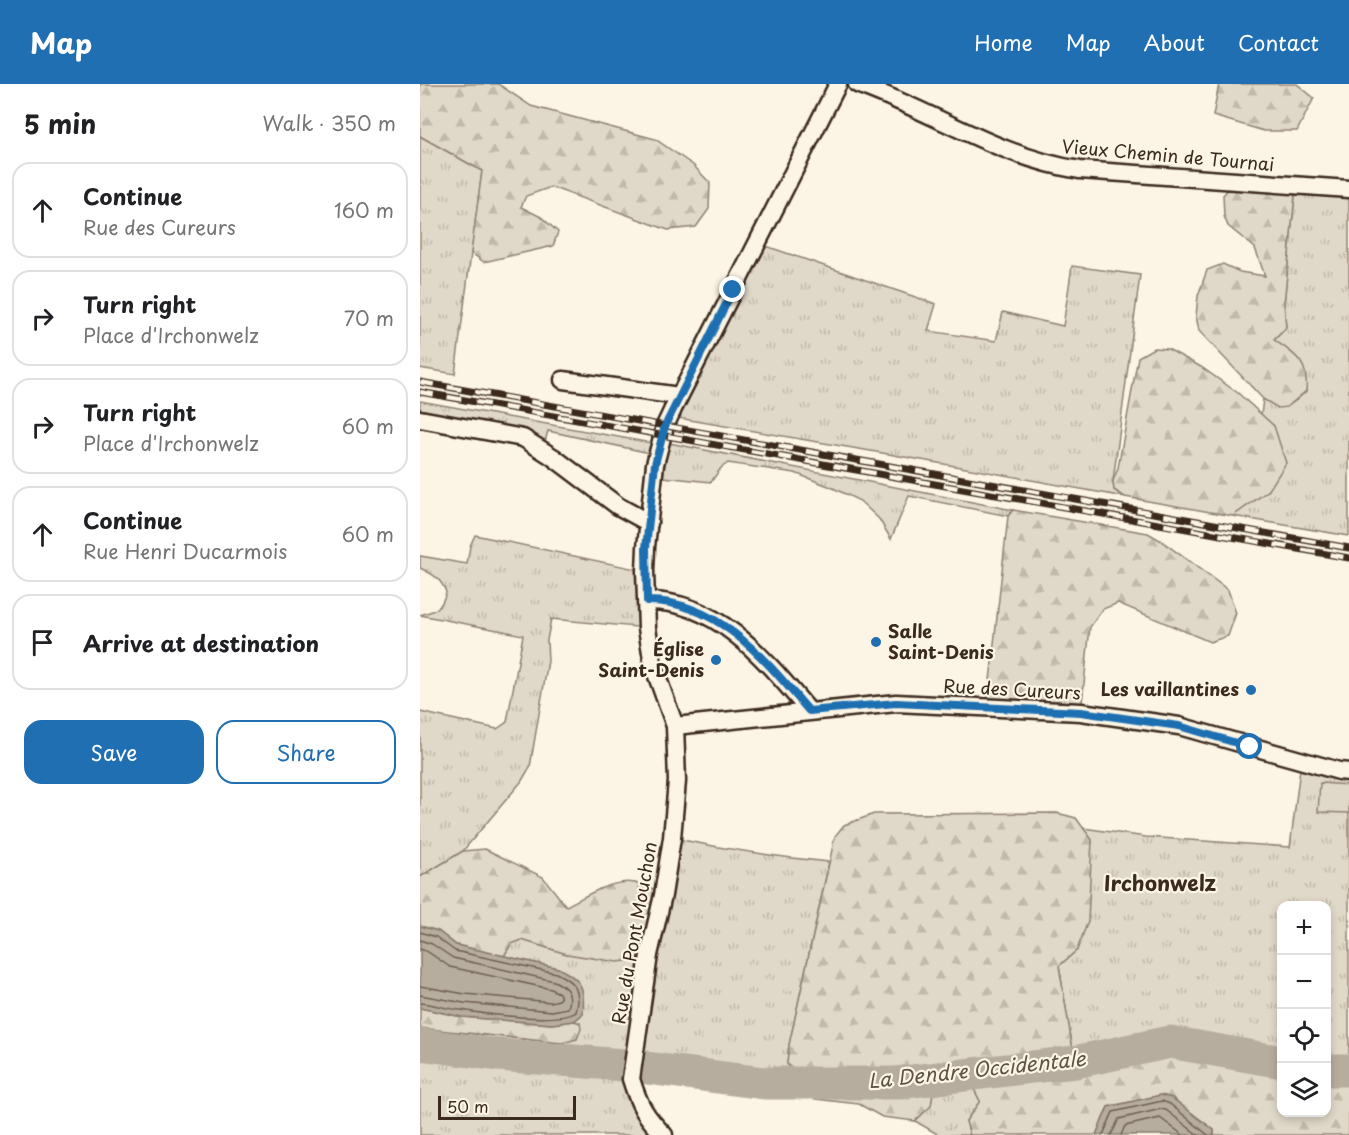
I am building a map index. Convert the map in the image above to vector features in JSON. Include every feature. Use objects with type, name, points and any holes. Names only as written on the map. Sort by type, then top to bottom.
[{"type":"street","name":"Rue du Pont Mouchon","points":[[664,1135],[644,1114],[631,1078],[652,935],[663,896],[672,838],[677,781],[675,726],[653,665],[647,628],[645,571],[655,464],[665,426],[679,396],[838,84]]},
{"type":"street","name":"Vieux Chemin de Tournai","points":[[857,84],[914,106],[1010,152],[1051,166],[1349,189]]},
{"type":"street","points":[[563,380],[679,396]]},
{"type":"street","points":[[420,418],[523,438],[553,457],[618,506],[649,523]]},
{"type":"street","points":[[647,601],[672,603],[687,608],[730,630],[759,653],[809,711]]},
{"type":"street","name":"Rue des Cureurs","points":[[675,726],[896,703],[1081,712],[1179,726],[1301,761],[1349,772]]},
{"type":"green space","points":[[420,84],[498,84],[531,106],[655,139],[693,165],[710,183],[709,209],[696,227],[668,230],[551,187],[526,196],[521,207],[541,217],[558,232],[553,246],[484,262],[471,253],[482,171],[420,136]]},
{"type":"green space","points":[[1219,84],[1297,84],[1314,98],[1297,131],[1264,131],[1213,116]]},
{"type":"green space","points":[[420,136],[482,171],[455,374],[420,368]]},
{"type":"green space","points":[[1236,181],[1296,185],[1284,304],[1286,328],[1274,340],[1295,355],[1303,366],[1306,391],[1287,407],[1278,408],[1263,399],[1199,331],[1196,316],[1198,296],[1207,270],[1223,264],[1240,272],[1265,276],[1255,248],[1228,226],[1224,216],[1223,195]]},
{"type":"green space","points":[[1296,185],[1349,189],[1349,536],[1233,516],[1269,490],[1274,426],[1261,415],[1263,399],[1281,407],[1295,401],[1306,391],[1304,372],[1299,360],[1274,340],[1286,328],[1284,304]]},
{"type":"green space","points":[[757,243],[936,304],[928,331],[996,341],[1003,312],[1063,326],[1072,266],[1140,275],[1113,481],[1114,490],[1125,497],[678,418]]},
{"type":"green space","points":[[1154,348],[1168,349],[1201,367],[1238,393],[1274,426],[1286,463],[1269,490],[1233,516],[1125,497],[1114,490],[1113,481],[1118,468],[1138,357]]},
{"type":"green space","points":[[420,401],[652,443],[650,453],[548,431],[544,445],[420,419]]},
{"type":"green space","points":[[669,443],[1013,510],[1008,516],[909,496],[891,539],[879,519],[860,501],[795,473],[728,463],[721,468],[711,482],[654,476]]},
{"type":"green space","points":[[1013,510],[1148,533],[1160,540],[1228,590],[1236,613],[1228,636],[1210,642],[1118,603],[1103,609],[1090,627],[1081,712],[987,708],[1008,516]]},
{"type":"green space","points":[[475,535],[645,571],[647,628],[551,619],[547,640],[548,661],[530,767],[521,782],[463,851],[420,877],[420,712],[497,729],[507,722],[523,635],[420,615],[437,608],[446,592],[436,577],[420,568],[420,556],[467,564],[470,546]]},
{"type":"green space","points":[[1301,761],[1349,772],[1349,1070],[1331,1070],[1331,901],[1277,901],[1277,1061],[1170,1042],[1075,1062],[1059,966],[1077,950],[1092,840],[1083,828],[1146,837],[1290,847]]},
{"type":"green space","points":[[1320,783],[1349,785],[1349,813],[1318,812]]},
{"type":"green space","points":[[1057,813],[1076,818],[1092,840],[1088,921],[1077,950],[1059,966],[1075,1062],[1170,1042],[1277,1061],[1277,1117],[1331,1117],[1331,1070],[1349,1070],[1349,1135],[1214,1135],[1214,1130],[1172,1098],[1161,1095],[1108,1107],[1096,1135],[970,1135],[966,1121],[980,1101],[972,1085],[974,1074],[935,1078],[931,1106],[915,1121],[882,1117],[859,1104],[815,1099],[799,1083],[793,1070],[787,1064],[789,1045],[835,836],[844,825],[874,814]]},
{"type":"green space","points":[[672,838],[789,858],[829,862],[789,1045],[787,1064],[793,1070],[799,1083],[764,1083],[632,1066],[631,1079],[664,1135],[420,1135],[420,1028],[562,1043],[577,1038],[580,1023],[574,1021],[583,1014],[558,968],[504,956],[511,944],[522,940],[567,954],[645,958]]},
{"type":"green space","points":[[485,849],[543,877],[566,906],[603,888],[626,882],[650,887],[663,895],[645,959],[617,962],[567,954],[522,940],[511,944],[504,956],[456,945],[438,931],[420,926],[420,877],[463,851]]},
{"type":"green space","points":[[420,1008],[462,1017],[552,1024],[574,1021],[580,1023],[581,1029],[577,1039],[562,1043],[420,1028]]},
{"type":"green space","points":[[974,1073],[972,1085],[980,1101],[966,1121],[970,1135],[939,1135],[915,1121],[931,1106],[934,1078]]},
{"type":"water","points":[[420,926],[438,931],[456,945],[558,968],[566,972],[581,986],[583,1014],[574,1021],[552,1024],[462,1017],[420,1008]]},
{"type":"water","points":[[1161,1095],[1172,1098],[1214,1130],[1214,1135],[1096,1135],[1108,1107]]},
{"type":"waterway","name":"La Dendre Occidentale","points":[[420,1044],[499,1055],[623,1065],[764,1083],[896,1083],[1075,1062],[1170,1042],[1277,1061]]},
{"type":"waterway","name":"La Dendre Occidentale","points":[[1331,1070],[1349,1070]]},
{"type":"railway","points":[[420,382],[1349,548]]},
{"type":"railway","points":[[420,392],[1349,558]]},
{"type":"place","name":"Salle Saint-Denis","points":[[876,642]]},
{"type":"place","name":"Église Saint-Denis","points":[[716,660]]},
{"type":"place","name":"Les vaillantines","points":[[1251,690]]},
{"type":"district","name":"Irchonwelz","points":[[1160,884]]},
{"type":"route","points":[[733,290],[665,426],[655,464],[646,548],[647,601],[672,603],[687,608],[730,630],[759,653],[809,711],[896,703],[1081,712],[1179,726],[1250,747]]}]
